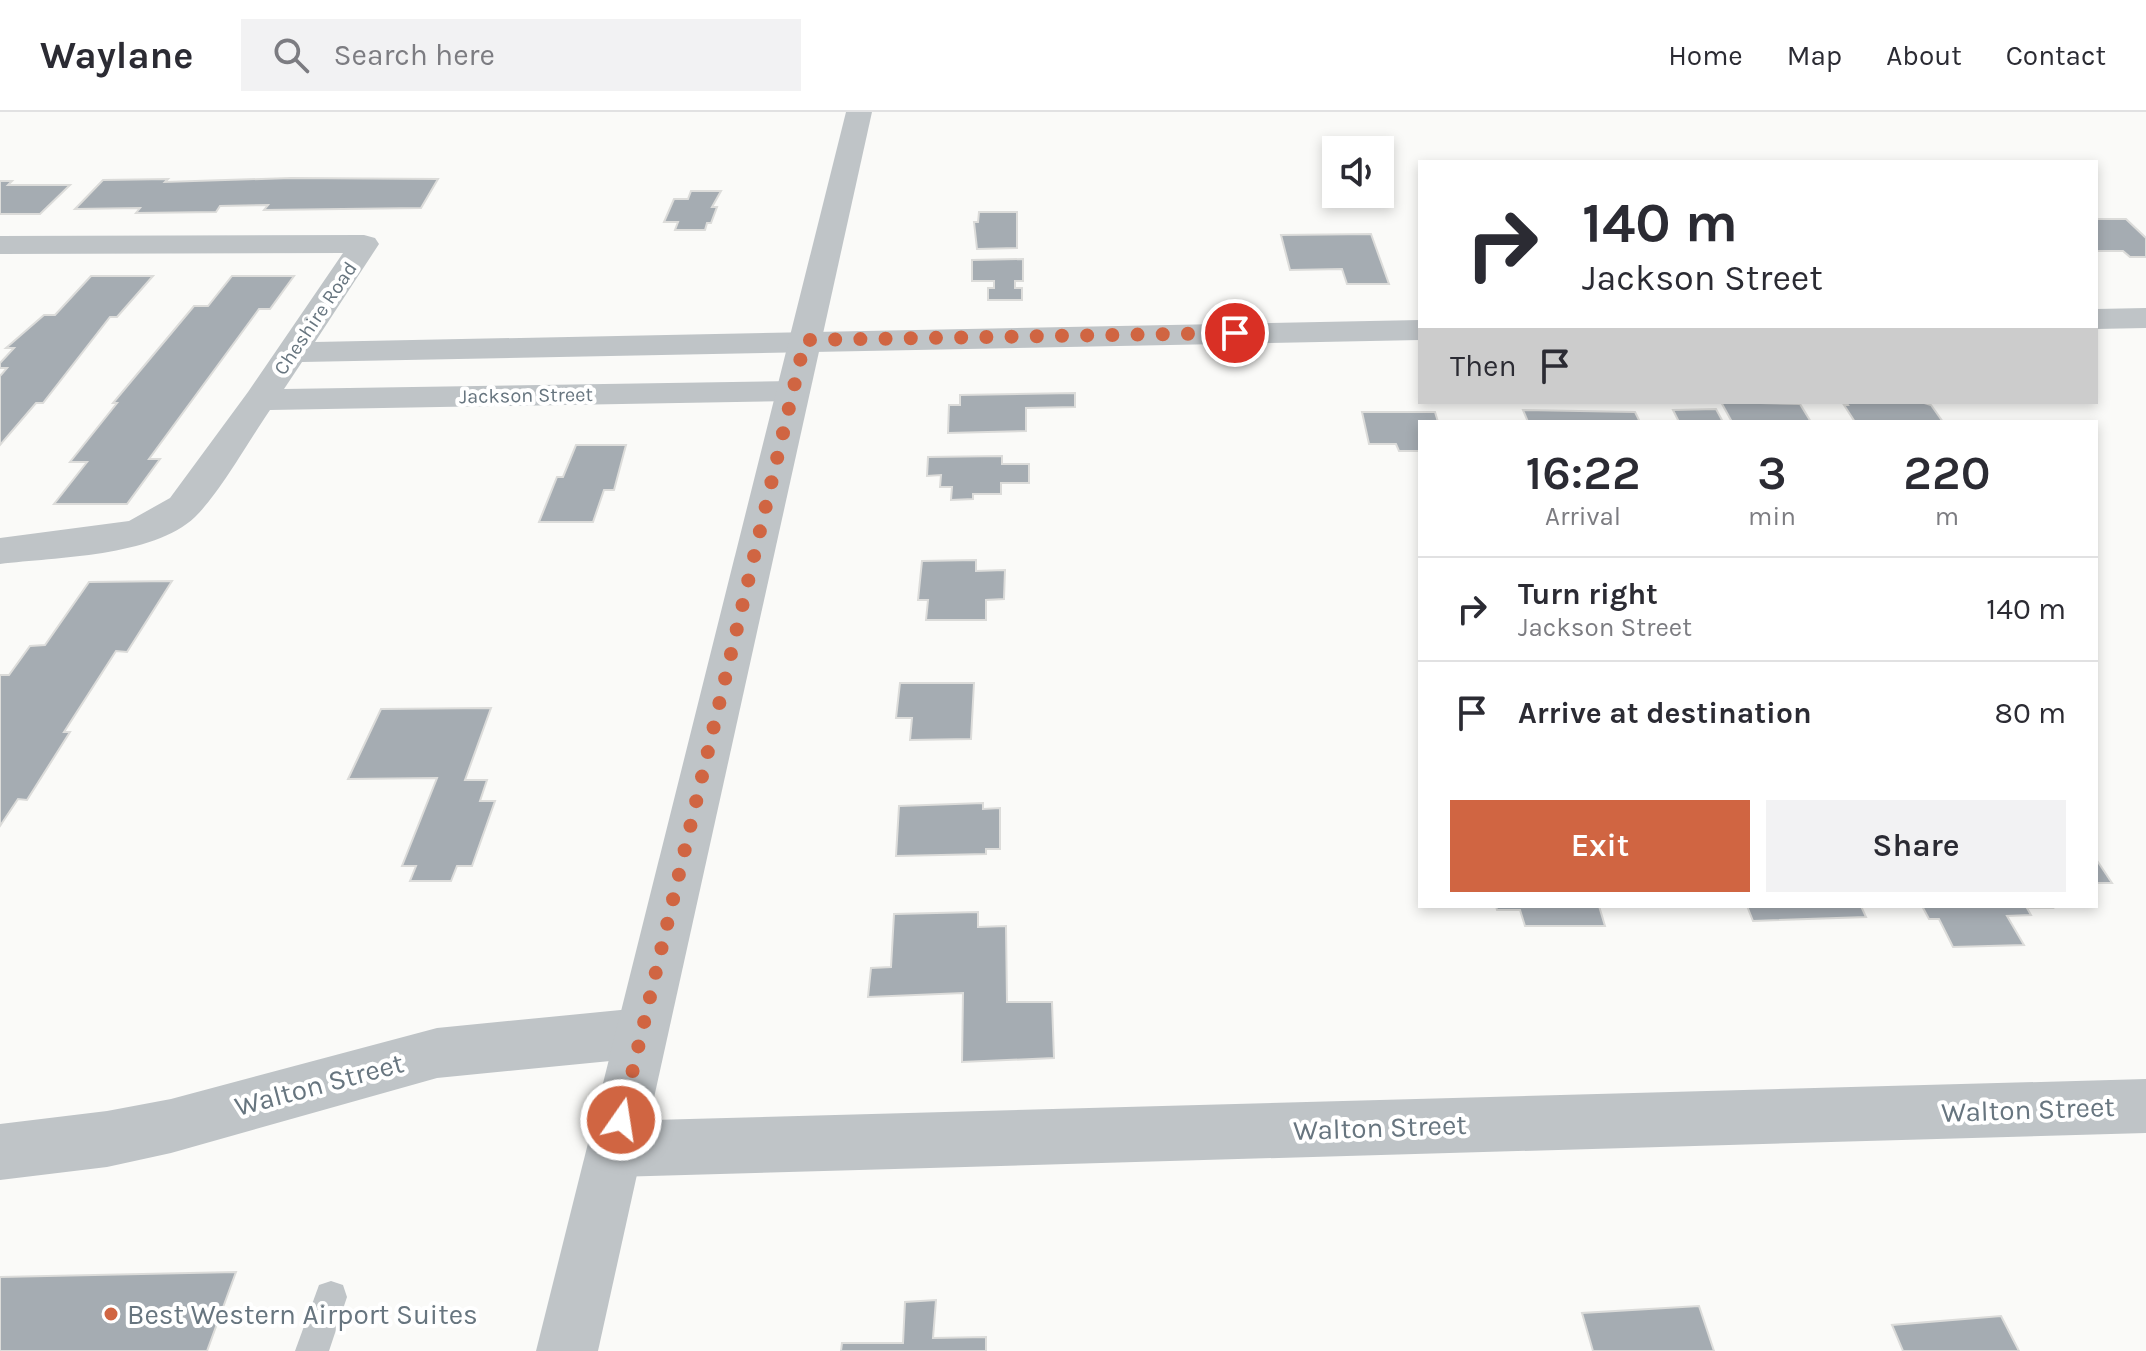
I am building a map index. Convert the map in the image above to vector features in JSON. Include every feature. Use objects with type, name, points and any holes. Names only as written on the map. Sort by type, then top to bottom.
[{"type":"street","points":[[567,1351],[859,112]]},
{"type":"street","name":"Cheshire Road","points":[[0,275],[16,244],[364,244],[189,501],[169,518],[115,538],[0,551]]},
{"type":"street","points":[[2098,319],[2146,318]]},
{"type":"street","points":[[292,352],[1418,330]]},
{"type":"street","name":"Jackson Street","points":[[260,400],[793,391]]},
{"type":"street","name":"Walton Street","points":[[0,1152],[107,1139],[171,1126],[437,1053],[641,1033]]},
{"type":"street","name":"Walton Street","points":[[615,1149],[2146,1106]]},
{"type":"lane","points":[[312,1351],[331,1297]]},
{"type":"building","points":[[291,178],[438,179],[421,208],[264,210],[268,205],[220,206],[216,212],[136,213],[140,208],[75,209],[103,180],[168,179],[165,182]]},
{"type":"building","points":[[0,181],[12,181],[8,185],[70,185],[40,214],[0,214]]},
{"type":"building","points":[[691,191],[721,191],[712,207],[717,207],[711,223],[707,223],[705,230],[675,230],[678,222],[664,222],[674,199],[688,199]]},
{"type":"building","points":[[979,212],[1017,212],[1017,248],[977,249],[974,222],[978,222]]},
{"type":"building","points":[[2098,219],[2126,219],[2146,238],[2146,257],[2130,257],[2123,251],[2098,251]]},
{"type":"building","points":[[1371,234],[1389,284],[1347,284],[1342,269],[1290,270],[1281,235]]},
{"type":"building","points":[[1023,259],[1023,281],[1015,281],[1015,288],[1022,288],[1022,300],[988,300],[988,288],[994,288],[994,281],[972,281],[972,260]]},
{"type":"building","points":[[91,276],[153,276],[117,317],[110,317],[43,403],[36,403],[0,445],[0,376],[7,368],[0,368],[0,363],[14,348],[6,348],[44,315],[55,315]]},
{"type":"building","points":[[232,276],[294,276],[270,309],[259,309],[149,459],[160,459],[127,504],[54,504],[87,462],[70,462],[117,403],[113,403],[194,306],[208,306]]},
{"type":"building","points":[[1075,393],[1075,407],[1026,408],[1026,431],[948,433],[949,405],[960,405],[960,395]]},
{"type":"building","points":[[1722,404],[1800,404],[1810,420],[1731,420]]},
{"type":"building","points":[[1928,404],[1942,420],[1854,420],[1844,405]]},
{"type":"building","points":[[1716,409],[1722,420],[1678,420],[1673,410]]},
{"type":"building","points":[[1523,410],[1635,412],[1639,420],[1527,420]]},
{"type":"building","points":[[1362,412],[1435,412],[1437,420],[1418,420],[1418,451],[1399,451],[1396,444],[1369,444]]},
{"type":"building","points":[[576,445],[626,445],[614,490],[604,490],[593,522],[539,522],[557,477],[563,477]]},
{"type":"building","points":[[1002,456],[1002,464],[1029,464],[1029,483],[1001,483],[1001,494],[973,494],[973,499],[951,500],[952,487],[940,487],[941,475],[927,476],[928,457]]},
{"type":"building","points":[[976,560],[976,571],[1005,570],[1004,599],[986,600],[986,620],[926,620],[928,600],[918,600],[922,561]]},
{"type":"building","points":[[172,581],[127,652],[116,651],[64,732],[70,732],[27,800],[18,799],[0,826],[0,675],[9,675],[30,646],[45,645],[89,582]]},
{"type":"building","points":[[900,683],[974,683],[971,739],[910,740],[912,718],[896,718]]},
{"type":"building","points":[[491,708],[465,780],[487,780],[480,801],[495,801],[472,866],[457,866],[451,881],[410,881],[416,866],[402,866],[437,778],[348,779],[381,709]]},
{"type":"building","points":[[983,803],[983,809],[1000,808],[1000,849],[986,849],[986,854],[896,856],[899,806]]},
{"type":"building","points":[[2098,862],[2112,883],[2098,883]]},
{"type":"building","points":[[1600,908],[1605,926],[1525,926],[1520,910],[1497,910]]},
{"type":"building","points":[[1748,908],[1862,908],[1866,917],[1753,921]]},
{"type":"building","points":[[1923,908],[2027,908],[2031,915],[2007,916],[2024,945],[1953,947],[1939,919],[1929,919]]},
{"type":"building","points":[[978,912],[978,927],[1006,926],[1007,1002],[1052,1002],[1054,1058],[962,1062],[963,993],[868,997],[871,968],[891,967],[894,914]]},
{"type":"building","name":"Best Western Airport Suites","points":[[236,1272],[207,1351],[0,1351],[0,1277]]},
{"type":"building","points":[[936,1300],[933,1338],[986,1337],[986,1351],[841,1351],[842,1343],[903,1343],[905,1302]]},
{"type":"building","points":[[1699,1306],[1714,1351],[1593,1351],[1582,1313]]},
{"type":"building","points":[[2001,1316],[2019,1351],[1903,1351],[1892,1325]]},
{"type":"place","name":"Best Western Airport Suites","points":[[111,1314]]},
{"type":"route","points":[[621,1120],[805,340],[1235,333]]}]
